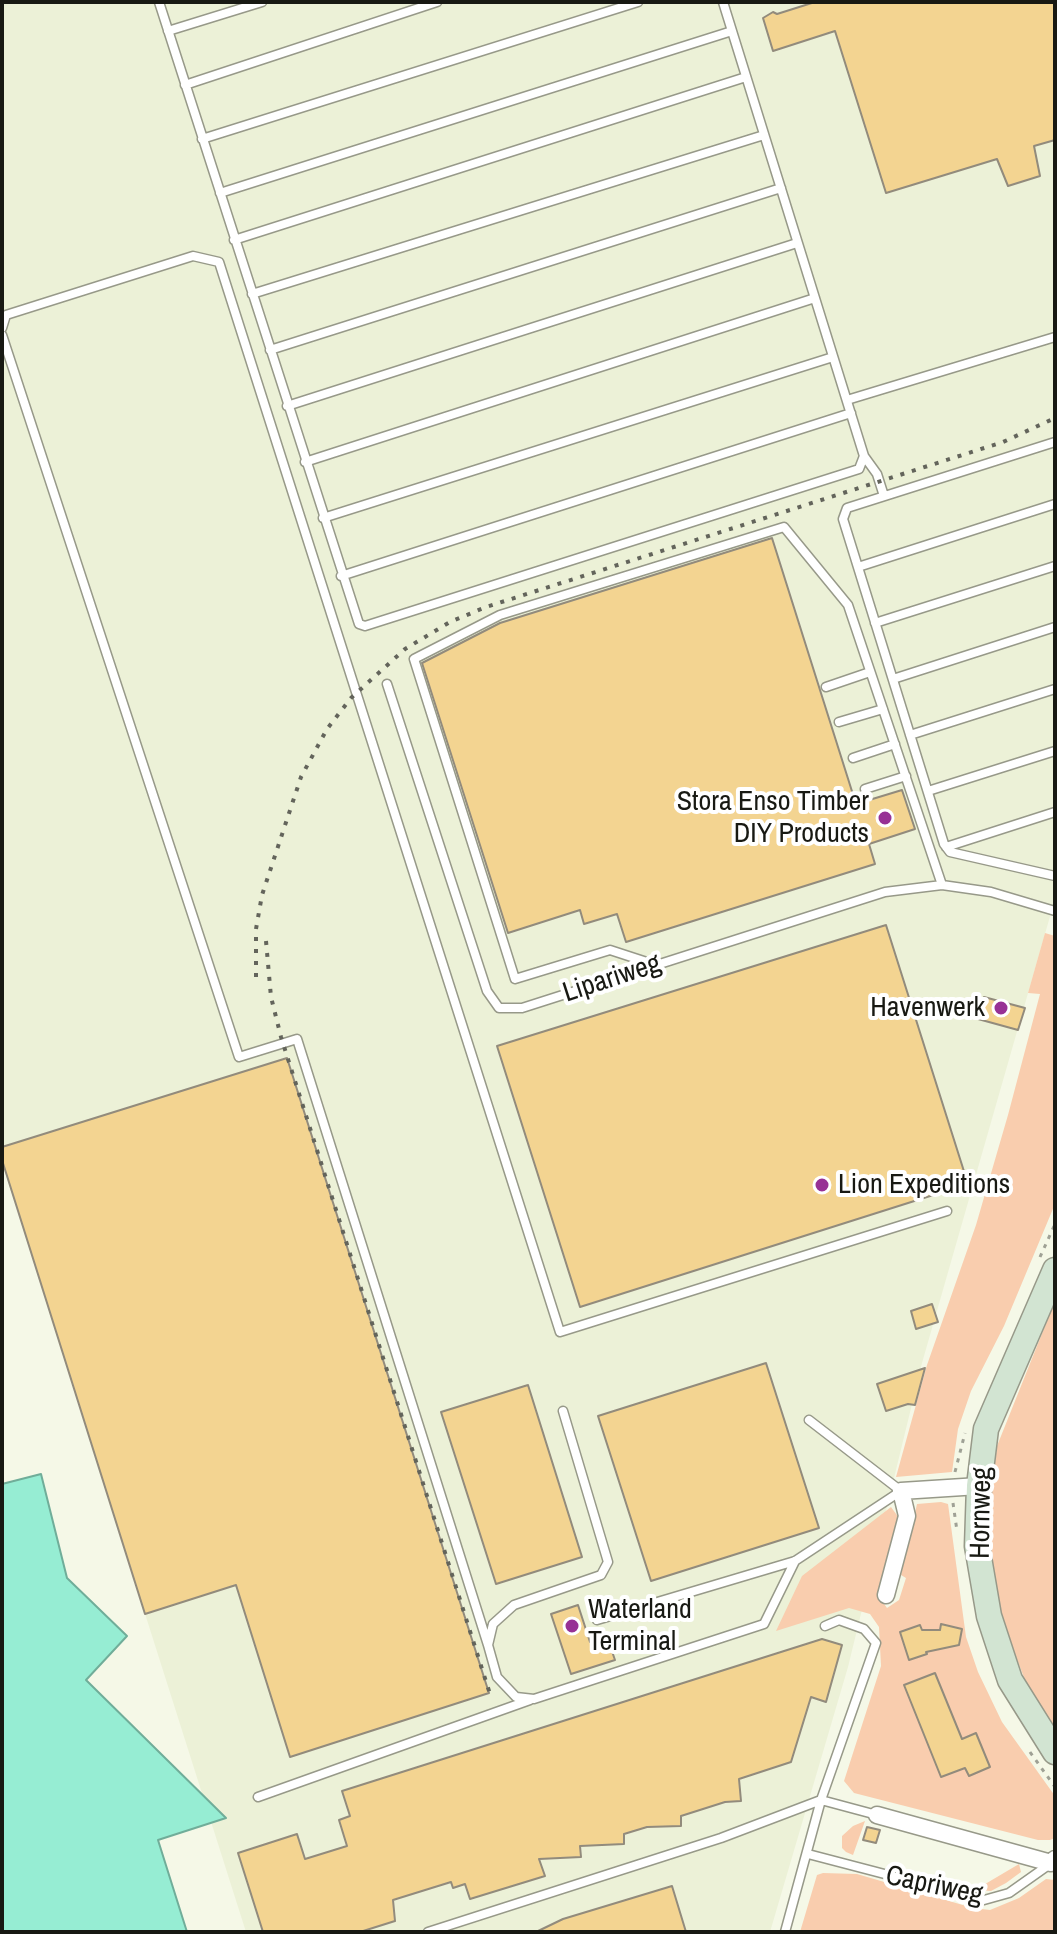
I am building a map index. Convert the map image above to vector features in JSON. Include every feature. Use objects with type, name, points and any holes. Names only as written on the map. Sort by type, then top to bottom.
[{"type":"street","name":"Hornweg","points":[[1055,1270],[986,1429],[979,1486],[977,1546],[989,1616],[1010,1680],[1055,1752]]},
{"type":"street","points":[[886,1595],[907,1516],[901,1491],[979,1486]]},
{"type":"street","name":"Capriweg","points":[[877,1815],[1054,1862]]},
{"type":"lane","points":[[159,2],[341,576],[359,624],[365,626],[859,469],[864,456]]},
{"type":"lane","points":[[168,31],[262,2]]},
{"type":"lane","points":[[185,85],[437,2]]},
{"type":"lane","points":[[202,139],[638,2]]},
{"type":"lane","points":[[723,2],[864,456],[877,475],[884,496]]},
{"type":"lane","points":[[220,193],[732,31]]},
{"type":"lane","points":[[234,240],[746,77]]},
{"type":"lane","points":[[252,294],[764,135]]},
{"type":"lane","points":[[270,350],[781,188]]},
{"type":"lane","points":[[287,406],[797,243]]},
{"type":"lane","points":[[2,328],[6,315],[193,256],[219,262],[560,1332],[947,1211]]},
{"type":"lane","points":[[305,462],[815,298]]},
{"type":"lane","points":[[2,335],[239,1057],[297,1039],[497,1677],[516,1697],[534,1699]]},
{"type":"lane","points":[[847,400],[1055,337]]},
{"type":"lane","points":[[323,518],[833,357]]},
{"type":"lane","points":[[341,576],[851,413]]},
{"type":"lane","points":[[1055,442],[847,508],[843,519],[946,847],[950,852],[1055,876]]},
{"type":"lane","points":[[858,567],[1055,504]]},
{"type":"lane","points":[[656,965],[610,950],[515,979],[414,659],[500,615],[784,527],[848,605],[942,885]]},
{"type":"lane","points":[[875,623],[1055,566]]},
{"type":"lane","points":[[893,679],[1055,627]]},
{"type":"lane","points":[[826,687],[870,672]]},
{"type":"lane","name":"Lipariweg","points":[[387,684],[487,991],[499,1008],[522,1008],[885,892],[942,885],[991,892],[1055,911]]},
{"type":"lane","points":[[910,735],[1055,689]]},
{"type":"lane","points":[[839,722],[883,709]]},
{"type":"lane","points":[[853,758],[895,744]]},
{"type":"lane","points":[[928,791],[1055,751]]},
{"type":"lane","points":[[865,789],[906,776]]},
{"type":"lane","points":[[946,847],[1055,812]]},
{"type":"lane","points":[[488,1645],[493,1624],[514,1605],[601,1575],[608,1562],[563,1411]]},
{"type":"lane","points":[[597,1620],[795,1561],[901,1491],[809,1420]]},
{"type":"lane","points":[[258,1797],[534,1699],[764,1624],[795,1561]]},
{"type":"lane","points":[[785,1932],[821,1800],[876,1643],[864,1629],[839,1620],[825,1626]]},
{"type":"lane","points":[[428,1932],[721,1838],[821,1800]]},
{"type":"lane","name":"Capriweg","points":[[821,1800],[877,1815]]},
{"type":"lane","name":"Capriweg","points":[[808,1854],[984,1900],[1009,1893],[1054,1862]]},
{"type":"shaded area","points":[[2,2],[1055,2],[1055,899],[922,1363],[848,1667],[770,1932],[246,1932],[2,1163]]},
{"type":"shaded area","points":[[1045,933],[1055,936],[1055,1204],[1004,1326],[971,1391],[958,1429],[952,1472],[896,1477],[927,1365],[976,1225],[1008,1115],[1040,994],[1028,993]]},
{"type":"shaded area","points":[[1055,1301],[1055,1729],[1025,1680],[996,1605],[987,1525],[997,1446]]},
{"type":"shaded area","points":[[917,1504],[948,1504],[966,1637],[978,1672],[1002,1722],[1055,1796],[1055,1838],[1050,1840],[1038,1840],[854,1793],[844,1781],[881,1666],[879,1627],[870,1614],[849,1608],[776,1631],[802,1576],[891,1507],[899,1518],[877,1594],[887,1608],[899,1600],[906,1578],[901,1575]]},
{"type":"shaded area","points":[[865,1821],[853,1855],[846,1852],[842,1848],[842,1836]]},
{"type":"shaded area","points":[[1019,1864],[1021,1872],[1006,1883],[991,1891],[975,1890]]},
{"type":"shaded area","points":[[857,1874],[973,1908],[990,1910],[1019,1898],[1046,1879],[1055,1880],[1055,1932],[800,1932],[817,1875]]},
{"type":"water","points":[[41,1474],[67,1578],[127,1636],[86,1680],[226,1818],[158,1840],[187,1932],[2,1932],[2,1484]]},
{"type":"building","points":[[815,2],[1055,2],[1055,140],[1034,146],[1040,176],[1008,186],[997,159],[886,193],[835,31],[773,51],[763,18],[773,12],[777,14]]},
{"type":"building","points":[[772,538],[856,804],[902,790],[915,829],[869,844],[875,864],[626,942],[617,914],[584,924],[580,910],[508,933],[422,663],[500,623]]},
{"type":"building","points":[[886,925],[968,1184],[580,1307],[497,1046]]},
{"type":"building","points":[[984,997],[1025,1008],[1018,1030],[978,1019]]},
{"type":"building","points":[[287,1058],[489,1693],[290,1757],[236,1585],[145,1614],[2,1160],[2,1147]]},
{"type":"building","points":[[932,1304],[938,1322],[916,1329],[911,1311]]},
{"type":"building","points":[[766,1363],[819,1528],[651,1581],[598,1416]]},
{"type":"building","points":[[925,1368],[915,1405],[886,1411],[877,1384]]},
{"type":"building","points":[[528,1385],[582,1557],[496,1584],[441,1412]]},
{"type":"building","points":[[578,1605],[590,1642],[607,1637],[615,1660],[571,1674],[551,1614]]},
{"type":"building","points":[[941,1624],[962,1629],[959,1645],[926,1652],[909,1660],[900,1632],[920,1625],[922,1630],[940,1630]]},
{"type":"building","points":[[822,1639],[842,1645],[826,1702],[811,1697],[791,1762],[739,1779],[741,1801],[725,1802],[681,1816],[681,1826],[647,1827],[624,1834],[624,1844],[580,1846],[581,1857],[539,1859],[545,1876],[470,1899],[465,1884],[453,1888],[451,1882],[393,1900],[395,1921],[360,1932],[263,1932],[238,1853],[297,1834],[305,1859],[347,1846],[339,1820],[350,1816],[342,1791]]},
{"type":"building","points":[[935,1673],[962,1739],[976,1733],[990,1767],[969,1776],[965,1768],[941,1777],[904,1685]]},
{"type":"building","points":[[867,1827],[880,1830],[876,1843],[863,1840]]},
{"type":"building","points":[[672,1886],[686,1932],[536,1932],[563,1919]]},
{"type":"railway","points":[[256,977],[256,929],[262,895],[301,777],[327,729],[351,698],[405,649],[450,622],[486,607],[1003,442],[1055,418]]},
{"type":"railway","points":[[266,941],[271,997],[281,1037],[490,1694]]},
{"type":"place","name":"Stora Enso Timber DIY Products","points":[[885,818]]},
{"type":"place","name":"Havenwerk","points":[[1001,1008]]},
{"type":"place","name":"Lion Expeditions","points":[[822,1185]]},
{"type":"place","name":"Waterland Terminal","points":[[572,1626]]}]
